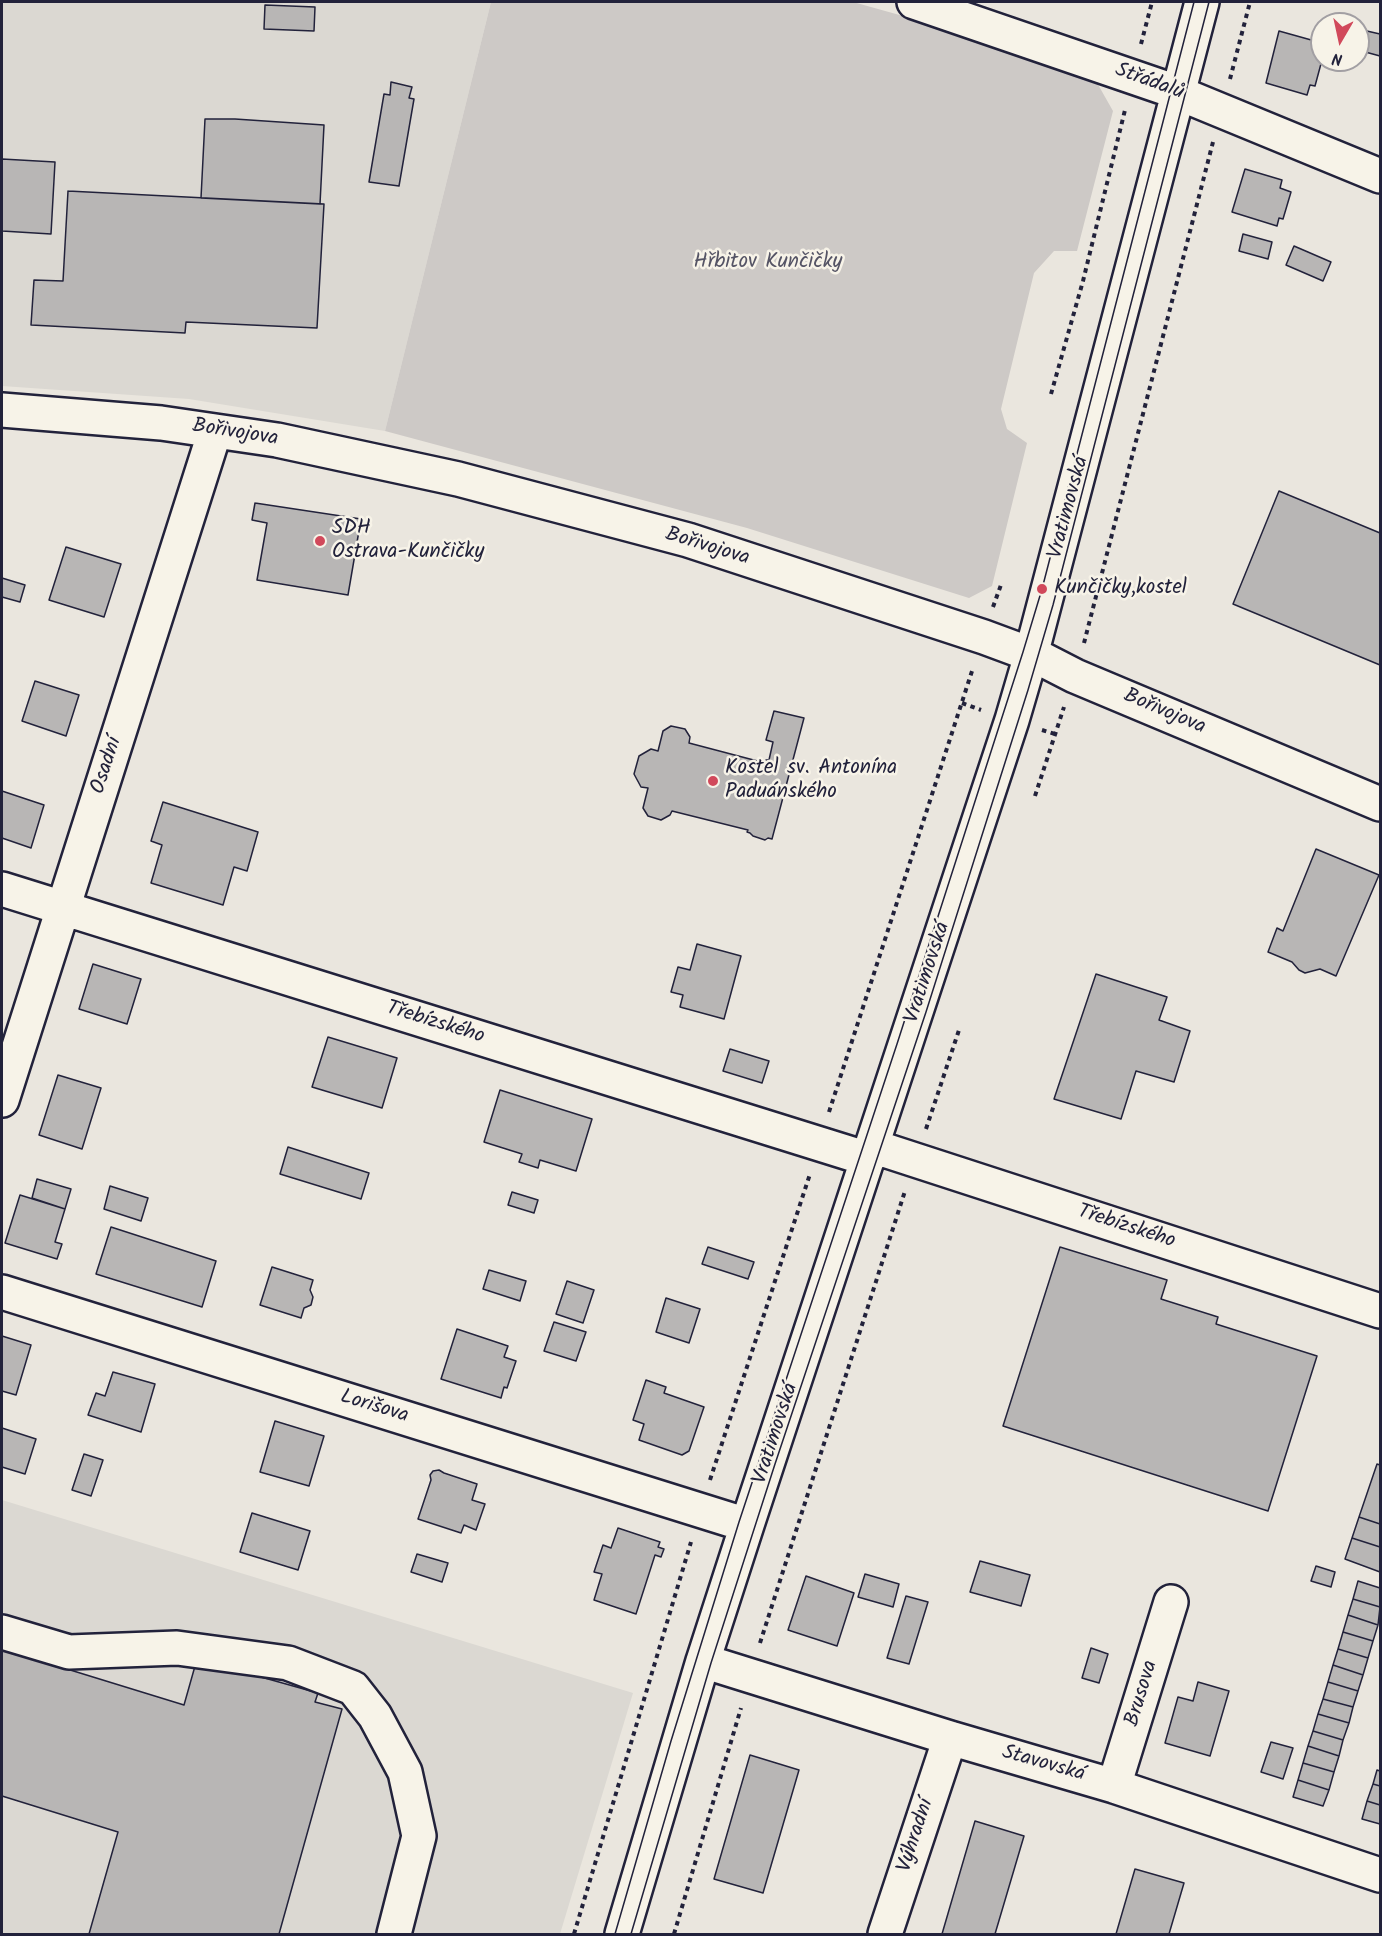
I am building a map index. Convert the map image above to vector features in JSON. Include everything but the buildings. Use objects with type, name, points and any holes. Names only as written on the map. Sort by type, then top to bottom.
[{"type":"street","name":"Střádalů","points":[[914,2],[1178,92],[1380,176]]},
{"type":"street","name":"Vratimovská","points":[[622,1935],[747,1525],[1031,655],[1202,2]]},
{"type":"street","name":"Bořivojova","points":[[2,410],[160,423],[277,440],[458,479],[677,537],[984,637],[1380,804]]},
{"type":"street","name":"Osadní","points":[[2,1100],[215,431]]},
{"type":"street","name":"Třebízského","points":[[2,889],[819,1144],[915,1160],[1380,1311]]},
{"type":"street","name":"Lorišova","points":[[2,1292],[747,1525]]},
{"type":"street","name":"Brusova","points":[[1114,1786],[1171,1602]]},
{"type":"street","points":[[2,1632],[69,1652],[177,1648],[288,1663],[353,1688],[375,1716],[405,1772],[419,1836],[394,1935]]},
{"type":"street","name":"Stavovská","points":[[704,1660],[950,1738],[1114,1786],[1380,1875]]},
{"type":"street","name":"Výhradní","points":[[885,1935],[950,1738]]},
{"type":"path","points":[[1051,394],[1083,281],[1152,2]]},
{"type":"path","points":[[1035,796],[1075,676],[1250,2]]},
{"type":"path","points":[[573,1935],[701,1510],[1002,582]]},
{"type":"path","points":[[674,1935],[750,1675],[915,1160],[960,1028]]},
{"type":"shaded area","points":[[2,2],[491,2],[385,431],[189,399],[2,386]]},
{"type":"shaded area","points":[[2,1500],[633,1693],[560,1934],[2,1934]]},
{"type":"green space","name":"Hřbitov Kunčičky","points":[[491,2],[853,2],[921,21],[1096,81],[1113,111],[1077,251],[1054,251],[1034,273],[1001,409],[1007,429],[1027,443],[992,586],[969,598],[747,528],[385,431]]},
{"type":"tram line","points":[[615,1934],[671,1741],[739,1522],[897,1044],[1042,589],[1194,2]]},
{"type":"tram line","points":[[631,1934],[711,1663],[926,1012],[1028,690],[1053,605],[1209,2]]},
{"type":"place","name":"SDH Ostrava-Kunčičky","points":[[320,541]]},
{"type":"place","name":"Kunčičky,kostel","points":[[1042,589]]},
{"type":"place","name":"Kostel sv. Antonína Paduánského","points":[[713,781]]}]
